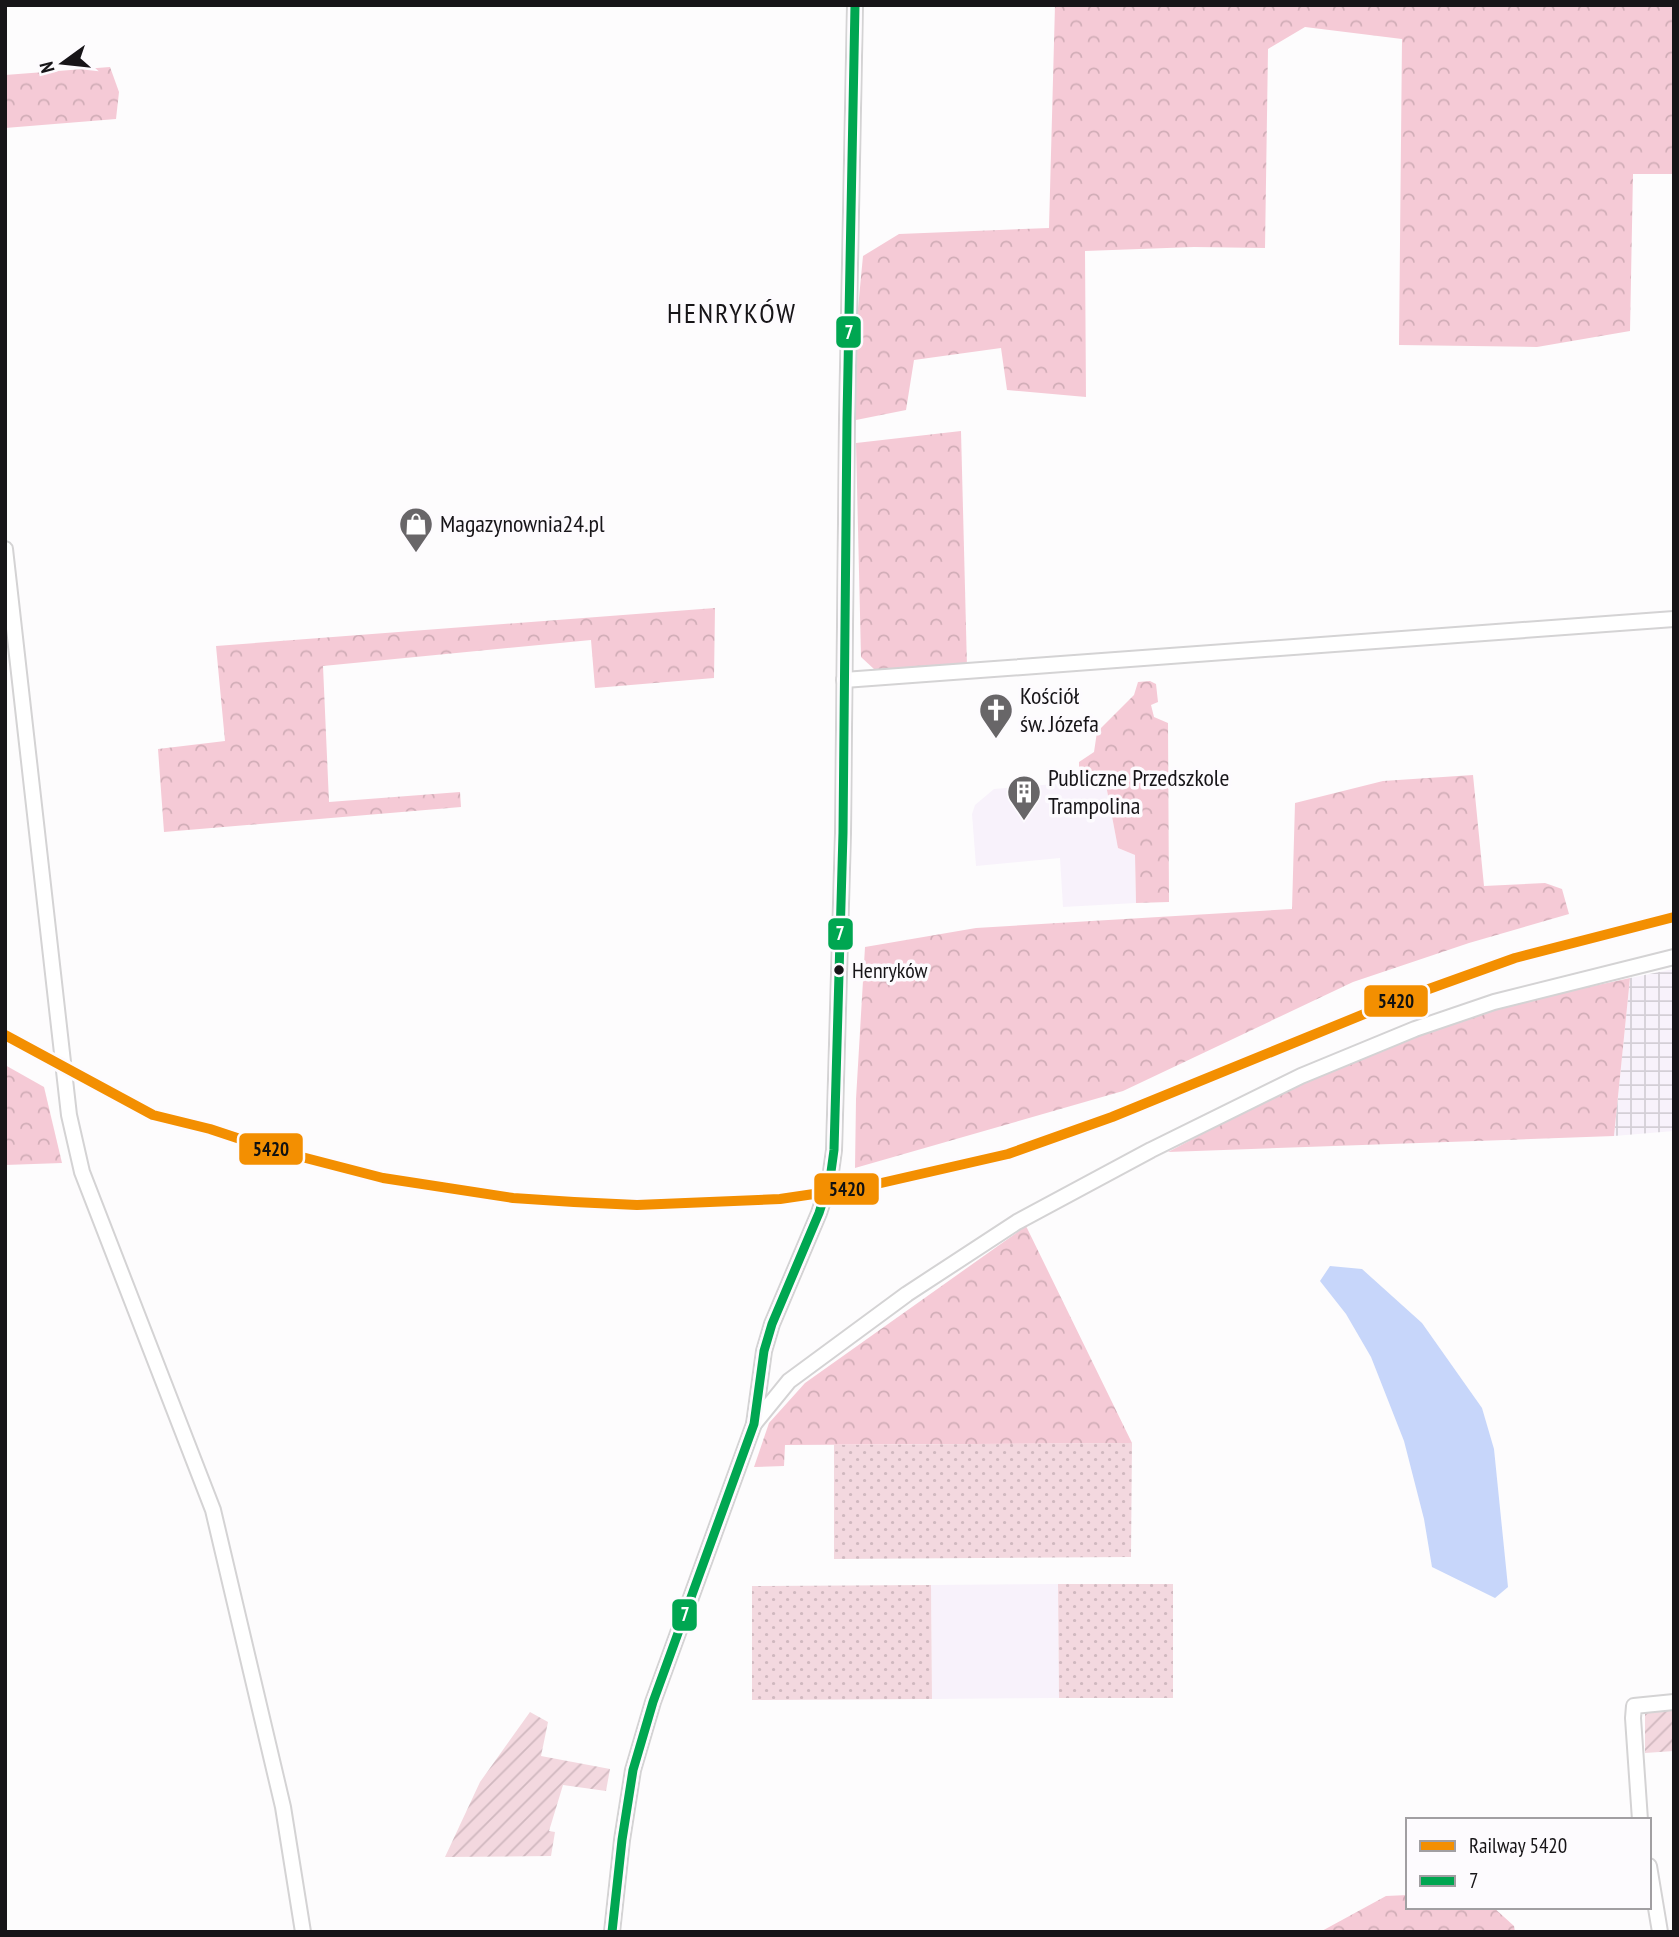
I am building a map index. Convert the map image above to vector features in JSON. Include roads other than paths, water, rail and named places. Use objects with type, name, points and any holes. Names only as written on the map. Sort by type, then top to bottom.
[{"type":"street","points":[[612,1932],[633,1770],[653,1702],[754,1424],[764,1351],[772,1324],[819,1213],[830,1179],[834,1150],[841,899],[855,5]]},
{"type":"street","points":[[5,549],[69,1115],[82,1172],[213,1510],[282,1807],[303,1932]]},
{"type":"street","points":[[844,680],[1674,619]]},
{"type":"street","points":[[754,1424],[789,1381],[907,1294],[1017,1222],[1151,1150],[1300,1076],[1415,1029],[1494,1002],[1674,957]]},
{"type":"street","points":[[1640,1818],[1634,1706],[1674,1702]]},
{"type":"street","points":[[1651,1878],[1660,1932]]},
{"type":"water","points":[[1330,1266],[1362,1269],[1422,1323],[1482,1408],[1494,1449],[1508,1587],[1495,1598],[1432,1567],[1424,1519],[1404,1441],[1371,1357],[1346,1314],[1320,1281]]},
{"type":"rail line","name":"5420","points":[[5,1035],[153,1115],[383,1178],[513,1198],[574,1202],[637,1205],[780,1199],[868,1186],[1008,1154],[1112,1117],[1401,999],[1515,958],[1674,917]]},
{"type":"place","name":"Magazynownia24.pl","points":[[416,554]]},
{"type":"place","name":"Kościół św. Józefa","points":[[996,740]]},
{"type":"place","name":"Publiczne Przedszkole Trampolina","points":[[1024,822]]},
{"type":"place","name":"Henryków","points":[[839,970]]},
{"type":"district","name":"HENRYKÓW","points":[[732,313]]}]
